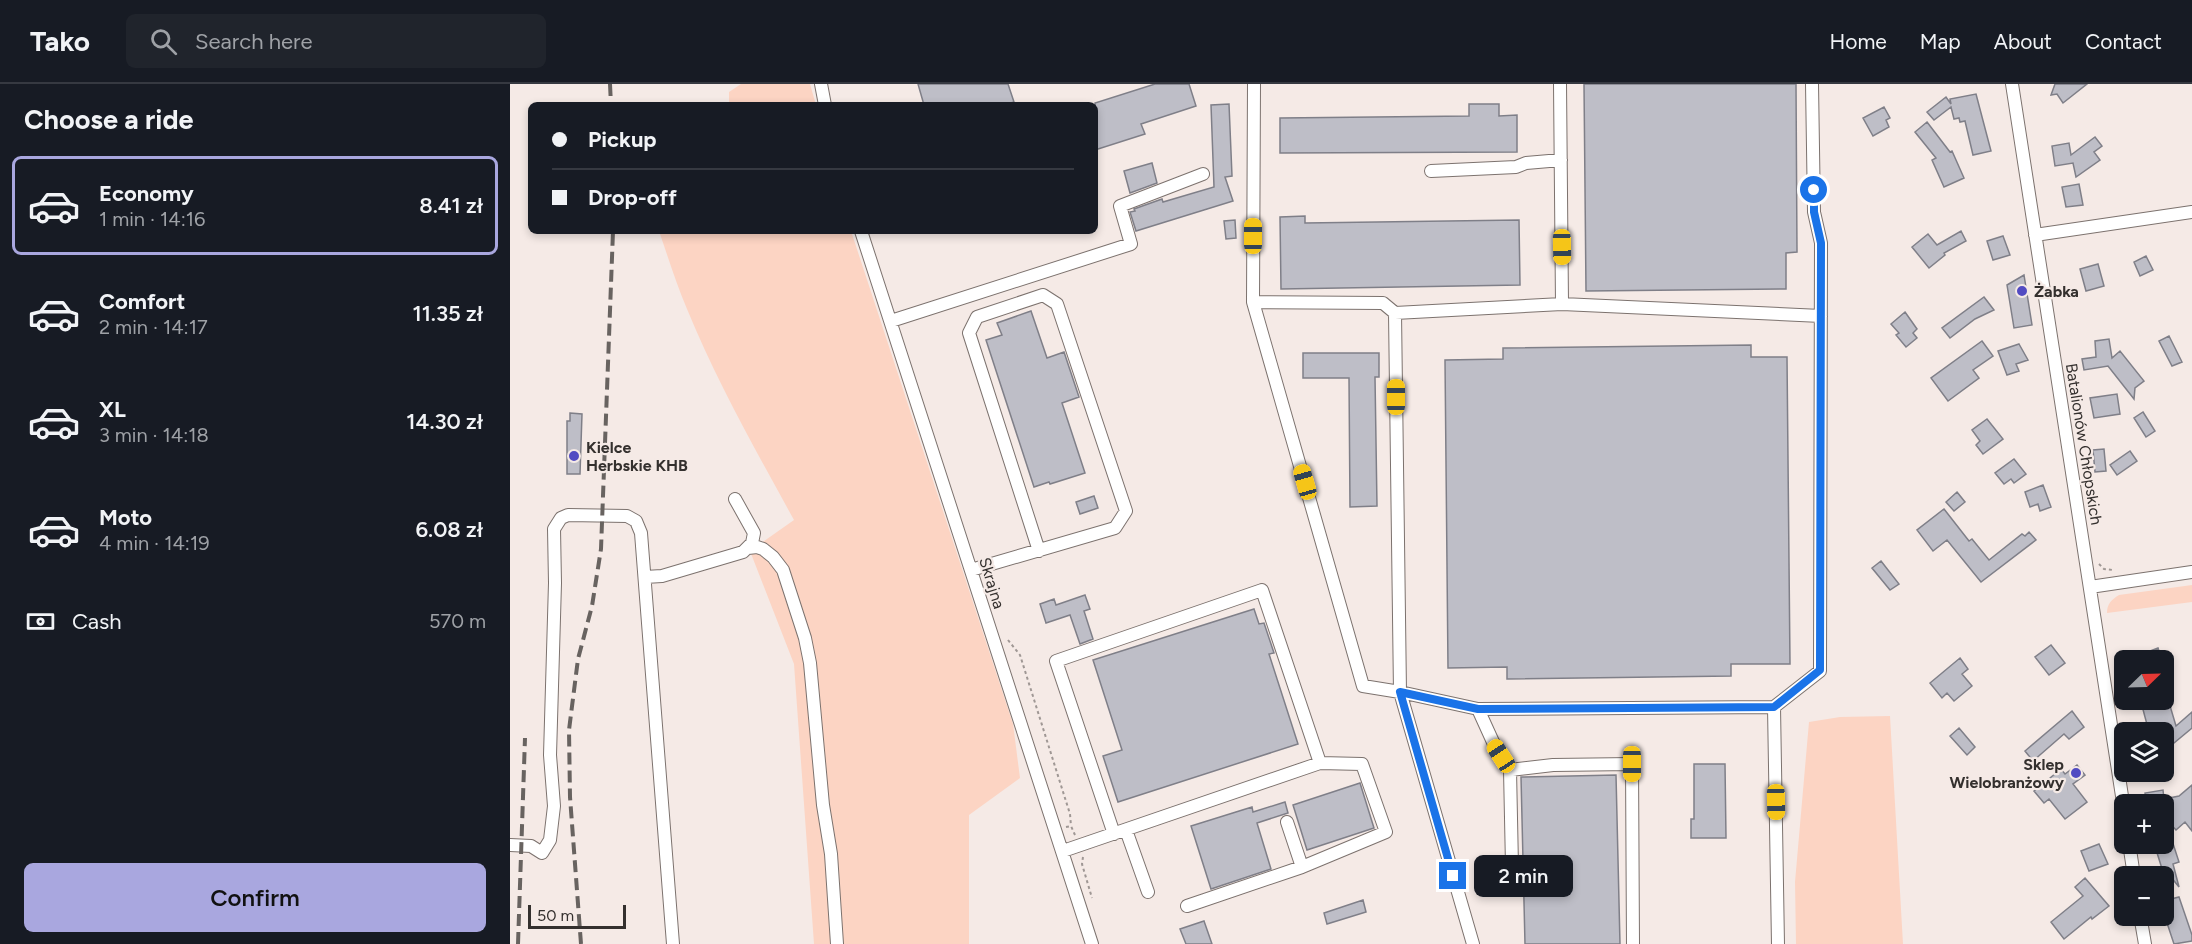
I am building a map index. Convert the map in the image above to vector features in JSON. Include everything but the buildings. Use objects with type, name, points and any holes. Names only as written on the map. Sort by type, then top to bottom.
[{"type":"street","points":[[821,84],[824,102]]},
{"type":"street","points":[[1254,84],[1253,302],[1363,686],[1478,709],[1774,707],[1820,670],[1821,243],[1814,212],[1812,84]]},
{"type":"street","points":[[1560,84],[1562,304]]},
{"type":"street","name":"Batalionów Chłopskich","points":[[2012,84],[2122,794]]},
{"type":"street","points":[[1431,171],[1516,167],[1526,163],[1561,160]]},
{"type":"street","points":[[891,321],[1131,244],[1120,206],[1203,174]]},
{"type":"street","points":[[2036,235],[2192,212]]},
{"type":"street","name":"Skrajna","points":[[862,234],[1092,944]]},
{"type":"street","points":[[971,570],[1039,551],[1116,528],[1126,511],[1057,304],[1043,295],[977,317],[969,333],[1039,551]]},
{"type":"street","points":[[1253,302],[1383,303],[1395,313],[1562,304],[1821,316]]},
{"type":"street","points":[[1395,313],[1400,692],[1473,944]]},
{"type":"street","points":[[645,577],[662,576],[743,552],[748,548],[752,543],[754,533],[735,499]]},
{"type":"street","points":[[510,846],[531,846],[542,853],[550,840],[554,806],[550,755],[555,583],[554,529],[561,519],[575,515],[627,516],[636,520],[641,533],[673,944]]},
{"type":"street","points":[[748,548],[763,549],[783,570],[805,638],[810,663],[823,805],[831,854],[837,944]]},
{"type":"street","points":[[2090,587],[2192,572]]},
{"type":"street","points":[[1148,892],[1120,832],[1056,661],[1262,590],[1320,763]]},
{"type":"street","points":[[1774,707],[1778,944]]},
{"type":"street","points":[[1478,709],[1492,742],[1510,770],[1512,866]]},
{"type":"street","points":[[1063,851],[1320,763],[1362,764],[1386,832],[1302,867],[1187,906]]},
{"type":"street","points":[[1510,770],[1553,765],[1632,764],[1633,944]]},
{"type":"street","points":[[1287,822],[1302,867]]},
{"type":"street","points":[[2142,926],[2145,944]]},
{"type":"path","points":[[2096,560],[2104,568],[2116,570]]},
{"type":"path","points":[[1007,639],[1020,655],[1070,814],[1071,826],[1079,846],[1093,903]]},
{"type":"path","points":[[1062,828],[1071,826]]},
{"type":"shaded area","points":[[741,84],[810,84],[815,102],[729,102],[729,92]]},
{"type":"shaded area","points":[[660,234],[852,234],[1013,724],[1020,778],[969,815],[969,944],[814,944],[794,664],[750,551],[794,520],[711,363],[683,299]]},
{"type":"shaded area","points":[[2192,585],[2192,602],[2107,613],[2110,602],[2119,595]]},
{"type":"shaded area","points":[[1890,716],[1903,944],[1796,944],[1795,882],[1809,722],[1840,717]]},
{"type":"railway","points":[[610,84],[611,102]]},
{"type":"railway","points":[[581,944],[570,797],[569,730],[578,659],[592,606],[601,549],[613,234]]},
{"type":"railway","points":[[518,944],[525,738]]},
{"type":"place","name":"Żabka","points":[[2022,291]]},
{"type":"place","name":"Kielce Herbskie KHB","points":[[574,456]]},
{"type":"place","name":"Sklep Wielobranżowy","points":[[2076,773]]},
{"type":"route","points":[[1453,876],[1400,692],[1478,709],[1774,707],[1820,670],[1821,243],[1814,212],[1814,190]]}]
